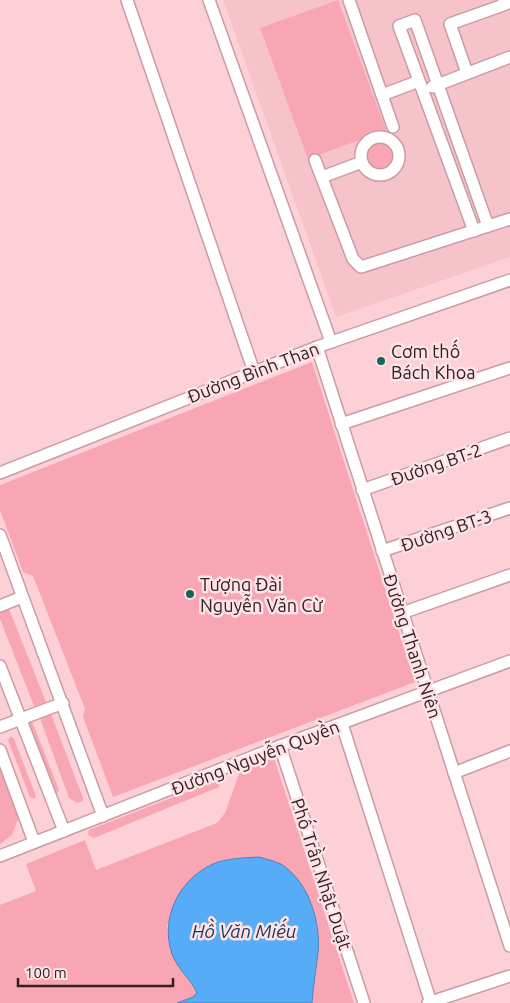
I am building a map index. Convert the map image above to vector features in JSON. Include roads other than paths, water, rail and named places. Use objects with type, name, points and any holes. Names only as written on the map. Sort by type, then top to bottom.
[{"type":"street","points":[[127,0],[254,372]]},
{"type":"street","points":[[209,0],[331,342]]},
{"type":"street","points":[[349,0],[393,127]]},
{"type":"street","points":[[467,73],[450,24],[506,4],[504,0]]},
{"type":"street","points":[[474,231],[399,26],[415,20],[488,226]]},
{"type":"street","points":[[382,95],[421,86],[437,85],[510,57]]},
{"type":"street","points":[[315,160],[353,259],[361,267],[510,219]]},
{"type":"street","points":[[322,177],[362,162]]},
{"type":"street","name":"Đường Bình Than","points":[[0,473],[316,347],[510,280]]},
{"type":"street","name":"Đường Thanh Niên","points":[[316,347],[510,946]]},
{"type":"street","points":[[341,424],[510,368]]},
{"type":"street","name":"Đường BT-2","points":[[362,490],[510,438]]},
{"type":"street","name":"Đường BT-3","points":[[382,551],[510,508]]},
{"type":"street","points":[[0,535],[103,816]]},
{"type":"street","points":[[402,613],[510,576]]},
{"type":"street","points":[[0,606],[22,597]]},
{"type":"street","name":"Đường Nguyễn Quyền","points":[[0,856],[280,746],[510,661]]},
{"type":"street","points":[[0,666],[64,831]]},
{"type":"street","points":[[0,727],[63,703]]},
{"type":"street","points":[[342,724],[430,1003],[510,976]]},
{"type":"street","name":"Phố Trần Nhật Duật","points":[[280,746],[364,1003]]},
{"type":"street","points":[[0,750],[34,842]]},
{"type":"street","points":[[454,773],[510,751]]},
{"type":"water","name":"Hồ Văn Miếu","points":[[259,857],[281,864],[291,872],[306,892],[311,904],[315,916],[318,941],[312,1003],[177,1003],[193,997],[197,993],[172,954],[169,941],[168,927],[170,914],[181,890],[201,871],[213,864],[229,859]]},
{"type":"place","name":"Cơm thố Bách Khoa","points":[[381,361]]},
{"type":"place","name":"Tượng Đài Nguyễn Văn Cừ","points":[[190,594]]}]
